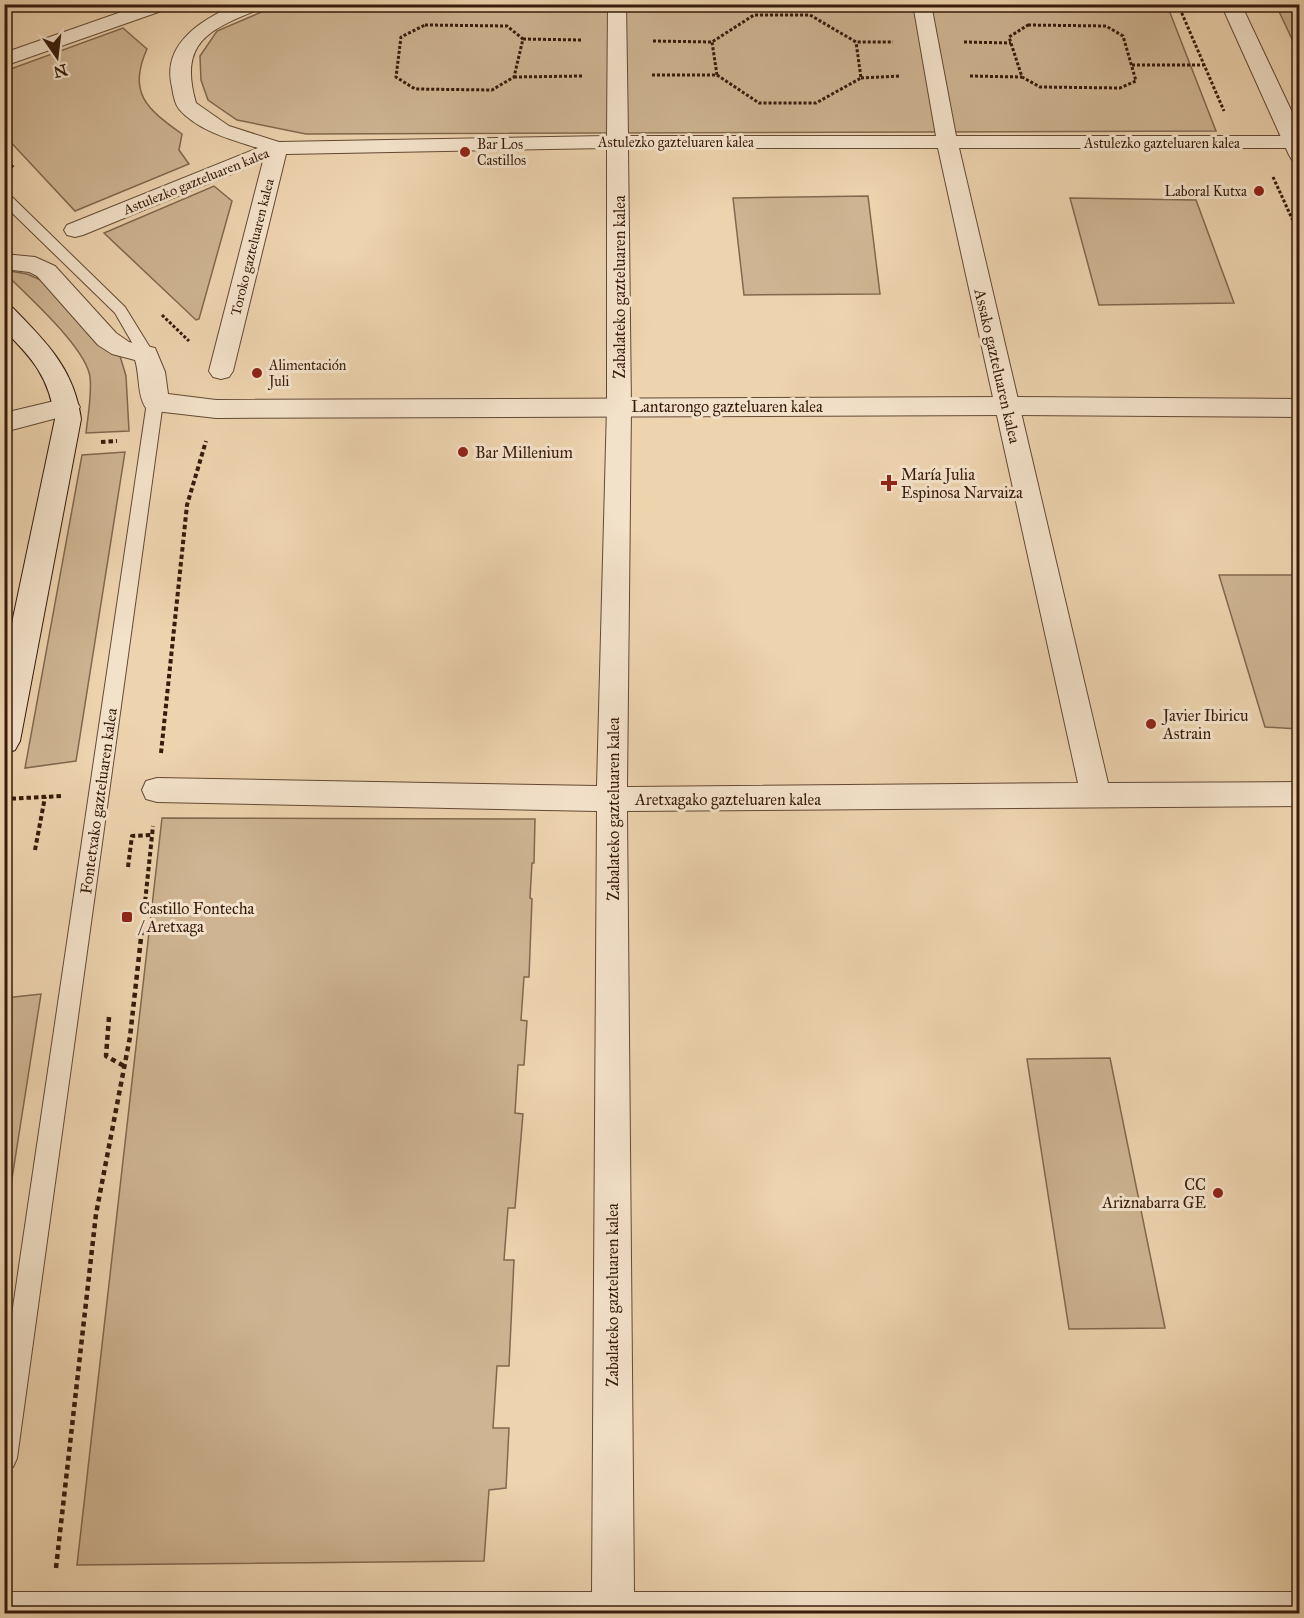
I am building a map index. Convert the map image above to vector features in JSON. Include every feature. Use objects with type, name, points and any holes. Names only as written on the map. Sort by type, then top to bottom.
[{"type":"street","points":[[4,60],[163,4]]},
{"type":"street","points":[[255,4],[215,20],[186,46],[180,77],[187,106],[222,130],[277,148]]},
{"type":"street","name":"Zabalateko gazteluaren kalea","points":[[613,1613],[612,799],[619,407],[617,4]]},
{"type":"street","name":"Assako gazteluaren kalea","points":[[922,4],[947,142],[1096,797]]},
{"type":"street","points":[[1231,4],[1297,147]]},
{"type":"street","name":"Astulezko gazteluaren kalea","points":[[75,230],[277,148],[618,142],[947,142],[1297,147]]},
{"type":"street","name":"Toroko gazteluaren kalea","points":[[221,371],[277,148]]},
{"type":"street","points":[[4,261],[36,265],[46,271],[107,339],[121,348],[146,354]]},
{"type":"street","points":[[4,314],[49,363],[63,388],[68,419],[5,737]]},
{"type":"street","name":"Fontetxako gazteluaren kalea","points":[[146,354],[152,372],[155,402]]},
{"type":"street","name":"Lantarongo gazteluaren kalea","points":[[155,402],[216,409],[1006,406],[1299,408]]},
{"type":"street","points":[[4,423],[67,407]]},
{"type":"street","name":"Aretxagako gazteluaren kalea","points":[[157,790],[612,799],[1299,794]]},
{"type":"street","points":[[4,1613],[1299,1613]]},
{"type":"lane","name":"Fontetxako gazteluaren kalea","points":[[4,197],[120,310],[146,354]]},
{"type":"lane","name":"Fontetxako gazteluaren kalea","points":[[4,1458],[155,402]]},
{"type":"path","points":[[1028,25],[1106,27],[1124,36],[1132,65],[1136,81],[1120,88],[1040,87],[1022,77],[1010,37],[1028,25]]},
{"type":"path","points":[[717,75],[759,103],[816,103],[861,78],[856,42]]},
{"type":"path","points":[[1132,65],[1204,65]]},
{"type":"path","points":[[51,1613],[96,1214],[130,1037],[187,505],[216,409]]},
{"type":"path","points":[[35,850],[45,797]]},
{"type":"path","points":[[128,867],[132,836],[152,835]]},
{"type":"path","points":[[109,1017],[106,1056],[124,1066]]},
{"type":"shaded area","points":[[278,5],[1167,5],[1216,131],[306,134],[237,120],[208,100],[201,80],[200,56],[217,31]]},
{"type":"shaded area","points":[[1276,5],[1299,5],[1299,54]]},
{"type":"shaded area","points":[[123,28],[147,49],[141,64],[140,89],[150,108],[182,134],[179,150],[189,164],[75,211],[5,136],[5,71]]},
{"type":"shaded area","points":[[214,186],[232,201],[199,319],[196,320],[104,233]]},
{"type":"shaded area","points":[[868,196],[880,294],[744,295],[733,198]]},
{"type":"shaded area","points":[[1070,198],[1196,200],[1234,303],[1099,305]]},
{"type":"shaded area","points":[[4,270],[27,274],[43,281],[109,351],[120,356],[126,376],[129,431],[86,433],[90,405],[90,377],[86,365],[67,337]]},
{"type":"shaded area","points":[[125,452],[76,761],[25,768],[82,455]]},
{"type":"shaded area","points":[[1219,575],[1299,575],[1299,729],[1265,727]]},
{"type":"shaded area","points":[[162,818],[535,819],[530,898],[532,899],[529,977],[524,977],[521,1020],[527,1021],[524,1065],[518,1065],[515,1113],[523,1114],[515,1208],[508,1208],[504,1260],[514,1260],[509,1366],[497,1366],[493,1428],[509,1428],[506,1488],[489,1490],[484,1561],[77,1565]]},
{"type":"shaded area","points":[[41,994],[5,1223],[5,998]]},
{"type":"shaded area","points":[[1110,1058],[1165,1328],[1069,1329],[1027,1059]]},
{"type":"place","name":"Bar Los Castillos","points":[[465,152]]},
{"type":"place","name":"Laboral Kutxa","points":[[1259,191]]},
{"type":"place","name":"Alimentación Juli","points":[[257,373]]},
{"type":"place","name":"Bar Millenium","points":[[463,452]]},
{"type":"place","name":"María Julia Espinosa Narvaiza","points":[[889,483]]},
{"type":"place","name":"Javier Ibiricu Astrain","points":[[1151,724]]},
{"type":"place","name":"Castillo Fontecha / Aretxaga","points":[[127,917]]},
{"type":"place","name":"CC Ariznabarra GE","points":[[1218,1193]]}]
